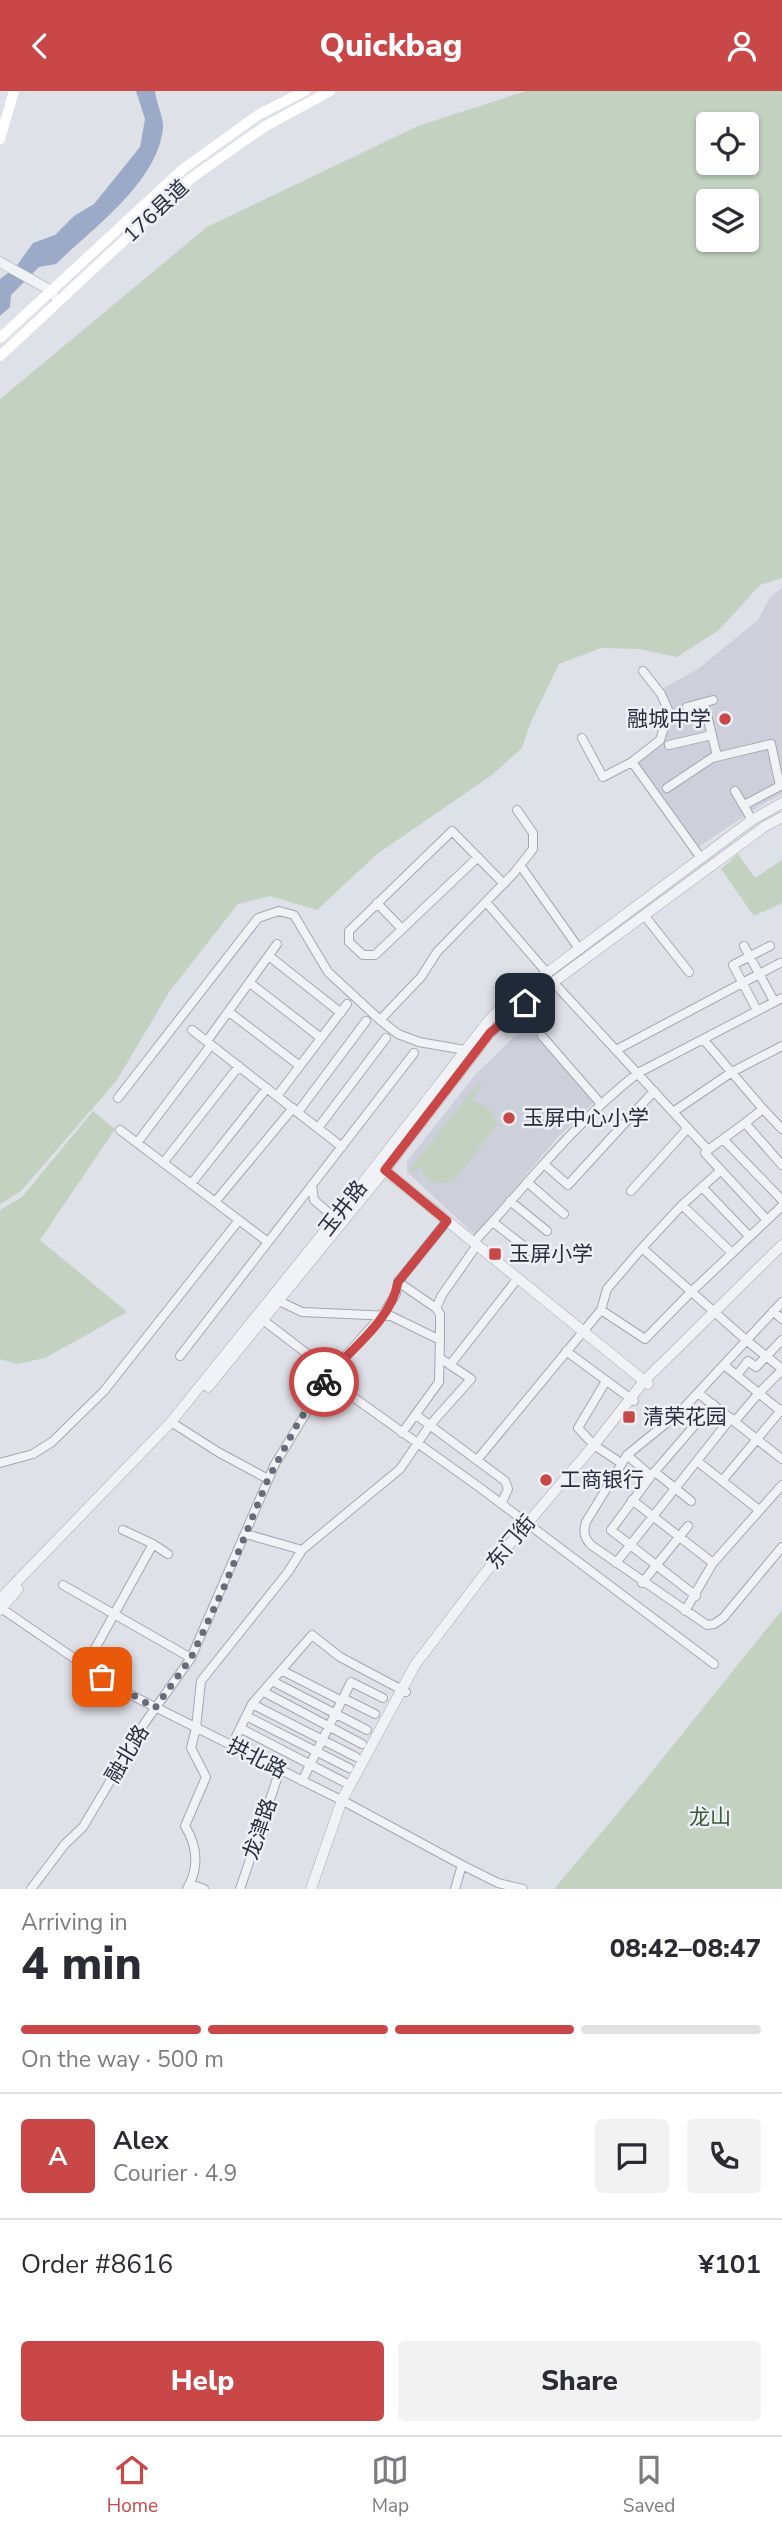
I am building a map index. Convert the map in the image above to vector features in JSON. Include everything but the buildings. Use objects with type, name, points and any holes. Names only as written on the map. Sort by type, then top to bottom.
[{"type":"main road","points":[[0,139],[14,91]]},
{"type":"main road","name":"176县道","points":[[0,338],[183,169],[258,115],[304,91]]},
{"type":"main road","name":"176县道","points":[[0,356],[190,180],[264,127],[330,91]]},
{"type":"street","points":[[0,262],[50,290],[58,300]]},
{"type":"street","points":[[582,738],[603,777],[632,762],[660,740],[668,712],[660,694],[643,671]]},
{"type":"street","points":[[687,707],[713,701]]},
{"type":"street","points":[[704,703],[717,756]]},
{"type":"street","points":[[669,744],[712,735]]},
{"type":"street","points":[[667,788],[717,756],[771,744],[781,785],[744,805]]},
{"type":"street","points":[[632,762],[701,858]]},
{"type":"street","points":[[735,791],[751,820]]},
{"type":"street","name":"玉井路","points":[[173,1424],[334,1219],[381,1167],[490,1033],[580,950],[751,820],[782,803]]},
{"type":"street","points":[[380,1020],[421,977],[437,952],[504,884],[533,849],[533,833],[517,810]]},
{"type":"street","name":"玉井路","points":[[0,1606],[173,1424],[279,1301],[381,1167],[465,1050],[504,1005],[551,979],[764,827],[782,817]]},
{"type":"street","points":[[478,857],[374,955],[363,955],[349,942],[349,931],[452,831],[478,857],[504,884]]},
{"type":"street","points":[[520,865],[580,950]]},
{"type":"street","points":[[486,902],[551,979],[708,1150]]},
{"type":"street","points":[[377,904],[402,929]]},
{"type":"street","points":[[118,1098],[258,918],[279,911],[294,915],[328,972],[398,1034],[419,1042],[465,1050]]},
{"type":"street","points":[[644,915],[689,972]]},
{"type":"street","points":[[137,1143],[277,944]]},
{"type":"street","points":[[436,1308],[475,1244],[527,1182],[601,1104],[638,1073],[778,999],[744,946]]},
{"type":"street","points":[[757,1010],[733,965],[770,946]]},
{"type":"street","points":[[269,956],[341,1013]]},
{"type":"street","points":[[617,1050],[780,964]]},
{"type":"street","points":[[250,983],[321,1038]]},
{"type":"street","points":[[277,1096],[347,1004]]},
{"type":"street","points":[[229,1012],[300,1066]]},
{"type":"street","points":[[215,1202],[295,1110],[366,1021]]},
{"type":"street","points":[[192,1030],[342,1146]]},
{"type":"street","points":[[542,1036],[601,1104]]},
{"type":"street","points":[[318,1128],[386,1038]]},
{"type":"street","points":[[703,1039],[782,1129]]},
{"type":"street","points":[[673,1112],[732,1072],[782,1046]]},
{"type":"street","points":[[180,1356],[414,1053]]},
{"type":"street","points":[[163,1163],[239,1066]]},
{"type":"street","points":[[191,1184],[267,1088]]},
{"type":"street","points":[[544,1164],[568,1185],[654,1091]]},
{"type":"street","points":[[763,1109],[705,1153],[767,1220]]},
{"type":"street","points":[[745,1123],[782,1165]]},
{"type":"street","points":[[631,1191],[688,1128]]},
{"type":"street","points":[[120,1130],[268,1242]]},
{"type":"street","points":[[723,1139],[782,1200]]},
{"type":"street","points":[[381,1167],[646,1382]]},
{"type":"street","points":[[477,1460],[601,1310],[607,1289],[682,1205],[720,1171]]},
{"type":"street","points":[[527,1182],[564,1214]]},
{"type":"street","points":[[312,1185],[314,1200],[334,1219]]},
{"type":"street","points":[[702,1187],[749,1236]]},
{"type":"street","points":[[510,1201],[547,1231]]},
{"type":"street","points":[[297,1205],[312,1204],[334,1219]]},
{"type":"street","points":[[682,1205],[732,1254]]},
{"type":"street","points":[[601,1310],[645,1339],[782,1206]]},
{"type":"street","points":[[0,1463],[33,1454],[52,1442],[104,1391],[239,1220]]},
{"type":"street","name":"融北路","points":[[31,1889],[65,1844],[83,1827],[155,1708],[191,1658],[268,1479],[297,1425],[331,1372],[383,1314],[396,1294],[398,1282],[447,1221]]},
{"type":"street","points":[[493,1222],[530,1251]]},
{"type":"street","name":"东门街","points":[[311,1889],[344,1801],[418,1668],[646,1382],[782,1245]]},
{"type":"street","points":[[616,1563],[697,1461],[782,1369],[642,1248]]},
{"type":"street","name":"东门街","points":[[716,1313],[782,1253]]},
{"type":"street","points":[[450,1365],[518,1278]]},
{"type":"street","points":[[398,1282],[436,1308],[440,1314],[439,1382],[402,1433]]},
{"type":"street","points":[[279,1301],[302,1312],[391,1315],[440,1340]]},
{"type":"street","points":[[782,1302],[680,1412],[624,1459],[586,1522],[584,1530],[585,1538],[591,1545],[706,1625],[723,1618],[782,1547]]},
{"type":"street","points":[[773,1311],[782,1319]]},
{"type":"street","points":[[263,1320],[331,1372],[333,1381],[342,1389],[714,1664]]},
{"type":"street","points":[[737,1375],[748,1361],[756,1367],[782,1340]]},
{"type":"street","points":[[566,1351],[632,1400]]},
{"type":"street","points":[[204,1889],[188,1886],[196,1865],[192,1838],[185,1826],[206,1777],[191,1748],[201,1681],[288,1572],[302,1550],[400,1469],[430,1425],[471,1379],[440,1358]]},
{"type":"street","points":[[722,1481],[781,1411],[724,1365]]},
{"type":"street","points":[[606,1381],[578,1428],[597,1446],[653,1474],[691,1501]]},
{"type":"street","points":[[698,1393],[782,1459]]},
{"type":"street","points":[[696,1595],[611,1530],[653,1474],[713,1404]]},
{"type":"street","points":[[416,1415],[505,1481],[508,1489],[500,1504]]},
{"type":"street","points":[[173,1424],[218,1453],[268,1479]]},
{"type":"street","points":[[697,1461],[759,1510]]},
{"type":"street","points":[[685,1612],[713,1563],[782,1485]]},
{"type":"street","points":[[632,1500],[713,1563]]},
{"type":"street","points":[[642,1583],[688,1526]]},
{"type":"street","points":[[122,1530],[168,1554]]},
{"type":"street","points":[[246,1534],[302,1550]]},
{"type":"street","points":[[86,1665],[153,1544]]},
{"type":"street","points":[[63,1585],[191,1658]]},
{"type":"street","name":"拱北路","points":[[0,1606],[119,1689],[344,1801],[497,1886],[523,1889]]},
{"type":"street","points":[[232,1745],[252,1704],[274,1682],[312,1635],[340,1657],[404,1691]]},
{"type":"street","points":[[283,1671],[375,1714]]},
{"type":"street","points":[[274,1682],[367,1730]]},
{"type":"street","points":[[302,1781],[351,1682],[383,1698]]},
{"type":"street","points":[[264,1692],[362,1744]]},
{"type":"street","points":[[252,1704],[356,1757]]},
{"type":"street","points":[[246,1716],[349,1768]]},
{"type":"street","points":[[240,1728],[344,1781]]},
{"type":"street","name":"龙津路","points":[[240,1889],[280,1770]]},
{"type":"street","name":"东门街","points":[[317,1889],[344,1801]]},
{"type":"street","points":[[455,1889],[462,1865]]},
{"type":"shaded area","name":"融城中学","points":[[782,588],[782,794],[697,848],[636,765],[659,747],[668,725],[660,690],[698,669],[758,620],[770,597]]},
{"type":"shaded area","name":"玉屏中心小学","points":[[527,1024],[596,1100],[558,1137],[475,1235],[407,1172],[407,1161],[475,1075]]},
{"type":"green space","points":[[526,91],[782,91],[782,578],[760,585],[719,630],[677,657],[639,649],[601,648],[559,664],[531,722],[522,748],[492,775],[377,854],[317,910],[270,896],[238,904],[169,992],[117,1080],[21,1191],[0,1204],[0,399],[207,227],[418,126]]},
{"type":"green space","points":[[738,854],[755,878],[782,860],[782,903],[754,916],[721,869]]},
{"type":"green space","points":[[478,1083],[482,1086],[471,1101],[488,1108],[497,1125],[454,1181],[433,1181],[425,1176],[420,1166],[414,1173],[409,1170]]},
{"type":"green space","points":[[93,1111],[115,1129],[40,1240],[127,1312],[45,1358],[17,1364],[0,1359],[0,1210],[22,1197]]},
{"type":"green space","name":"龙山","points":[[782,1610],[782,1889],[554,1889],[637,1790]]},
{"type":"water","points":[[136,91],[155,91],[162,120],[159,147],[150,166],[137,185],[105,219],[56,264],[39,267],[11,295],[10,307],[0,316],[0,279],[15,268],[33,243],[55,235],[74,216],[94,204],[140,147],[145,119]]},
{"type":"way so far","points":[[102,1677],[155,1708],[191,1658],[225,1585],[275,1464],[324,1382]]},
{"type":"place","name":"融城中学","points":[[725,719]]},
{"type":"place","name":"玉屏中心小学","points":[[509,1118]]},
{"type":"place","name":"玉屏小学","points":[[495,1254]]},
{"type":"place","name":"清荣花园","points":[[629,1417]]},
{"type":"place","name":"工商银行","points":[[546,1480]]},
{"type":"route","points":[[324,1382],[383,1314],[396,1294],[398,1282],[447,1221],[385,1170],[490,1033],[525,1003]]}]
